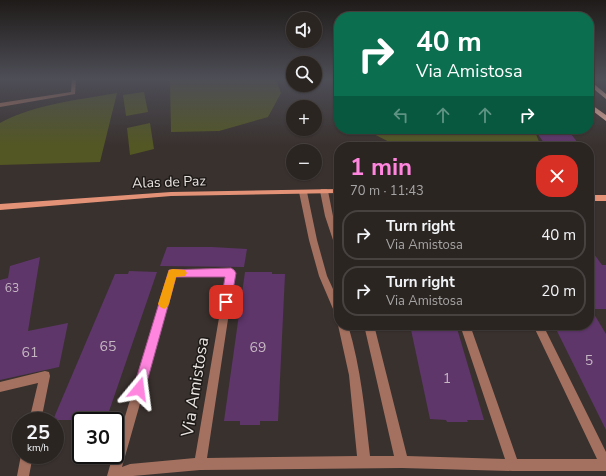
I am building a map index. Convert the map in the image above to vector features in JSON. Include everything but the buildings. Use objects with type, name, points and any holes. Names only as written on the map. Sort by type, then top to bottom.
[{"type":"main road","points":[[594,109],[606,119]]},
{"type":"main road","name":"Alas de Paz","points":[[0,207],[171,194],[334,191]]},
{"type":"main road","points":[[594,198],[606,198]]},
{"type":"street","points":[[0,105],[23,101]]},
{"type":"street","points":[[324,191],[329,216],[334,231]]},
{"type":"street","points":[[303,192],[321,269],[334,301]]},
{"type":"street","name":"Via Amistosa","points":[[113,476],[173,273],[231,273],[200,464]]},
{"type":"street","points":[[345,330],[354,376],[364,462]]},
{"type":"street","points":[[370,330],[402,462]]},
{"type":"street","points":[[468,330],[513,465]]},
{"type":"street","name":"Via Amistosa","points":[[113,476],[130,470],[200,464],[402,462],[513,465],[606,465],[540,330]]},
{"type":"street","points":[[0,387],[45,376],[37,412]]},
{"type":"street","points":[[23,476],[25,464]]},
{"type":"green space","points":[[71,101],[115,101],[100,162],[0,165],[0,123],[28,111]]},
{"type":"green space","points":[[124,101],[146,101],[148,112],[126,116]]},
{"type":"green space","points":[[170,101],[277,101],[268,117],[219,131],[171,132]]},
{"type":"green space","points":[[150,123],[154,149],[130,155],[127,128]]},
{"type":"green space","points":[[374,134],[536,134],[539,142],[389,142]]},
{"type":"slow traffic","points":[[164,304],[173,273],[182,273]]},
{"type":"route","points":[[139,389],[173,273],[231,273],[226,302]]}]
